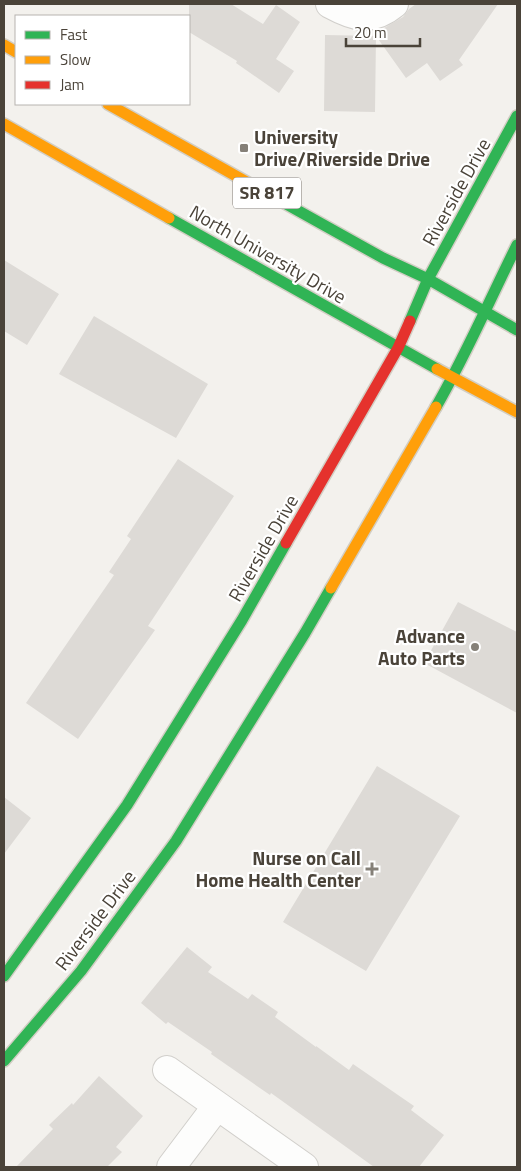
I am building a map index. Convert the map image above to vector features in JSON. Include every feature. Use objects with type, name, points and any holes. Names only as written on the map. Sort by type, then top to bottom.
[{"type":"street","points":[[330,4],[350,15],[374,16],[394,4]]},
{"type":"street","points":[[4,45],[15,51]]},
{"type":"street","name":"SR 817","points":[[110,105],[383,258],[428,279],[517,330]]},
{"type":"street","name":"Riverside Drive","points":[[4,976],[123,811],[242,620],[398,348],[428,279],[517,116]]},
{"type":"street","name":"North University Drive","points":[[4,124],[398,348],[517,412]]},
{"type":"street","name":"Riverside Drive","points":[[4,1061],[81,971],[176,841],[306,633],[453,377],[484,310],[517,246]]},
{"type":"street","points":[[167,1070],[304,1167]]},
{"type":"street","points":[[171,1167],[217,1106]]},
{"type":"building","points":[[189,4],[231,4],[263,24],[276,5],[300,22],[276,59],[294,71],[279,93],[236,63],[237,61],[190,33]]},
{"type":"building","points":[[416,4],[498,4],[459,60],[463,65],[440,81],[427,63],[406,78],[374,34],[403,17]]},
{"type":"building","points":[[325,35],[376,36],[375,112],[324,111]]},
{"type":"building","points":[[4,260],[59,294],[27,345],[4,331]]},
{"type":"building","points":[[94,316],[208,384],[176,438],[59,374]]},
{"type":"building","points":[[178,459],[234,496],[148,626],[155,630],[78,739],[26,703],[114,575],[109,572],[131,539],[127,536]]},
{"type":"building","name":"Advance Auto Parts","points":[[458,602],[517,632],[517,713],[424,663]]},
{"type":"building","name":"Nurse on Call Home Health Center","points":[[377,766],[460,816],[366,971],[283,922]]},
{"type":"building","points":[[4,797],[31,818],[4,854]]},
{"type":"building","points":[[187,947],[212,967],[208,972],[248,999],[252,994],[278,1012],[275,1017],[349,1070],[353,1064],[414,1106],[411,1110],[444,1135],[419,1167],[374,1167],[271,1093],[270,1095],[211,1054],[212,1052],[168,1022],[166,1024],[141,1003]]},
{"type":"building","points":[[99,1076],[143,1116],[116,1147],[122,1152],[107,1167],[16,1167],[53,1129],[49,1125],[72,1103],[73,1105]]},
{"type":"traffic: fast","points":[[410,321],[428,279],[517,116]]},
{"type":"traffic: fast","points":[[261,190],[383,258],[428,279],[517,330]]},
{"type":"traffic: fast","points":[[169,218],[437,369]]},
{"type":"traffic: fast","points":[[436,407],[468,347],[517,245]]},
{"type":"traffic: fast","points":[[4,976],[127,805],[242,620],[286,543]]},
{"type":"traffic: fast","points":[[4,1061],[81,971],[176,841],[331,588]]},
{"type":"traffic: slow","points":[[4,45],[15,51]]},
{"type":"traffic: slow","points":[[110,105],[261,190]]},
{"type":"traffic: slow","points":[[4,124],[169,218]]},
{"type":"traffic: slow","points":[[437,369],[517,412]]},
{"type":"traffic: slow","points":[[331,588],[436,407]]},
{"type":"traffic: jam","points":[[286,543],[398,348],[410,321]]},
{"type":"place","name":"University Drive/Riverside Drive","points":[[244,148]]},
{"type":"place","name":"Advance Auto Parts","points":[[475,647]]},
{"type":"place","name":"Nurse on Call Home Health Center","points":[[372,869]]}]
